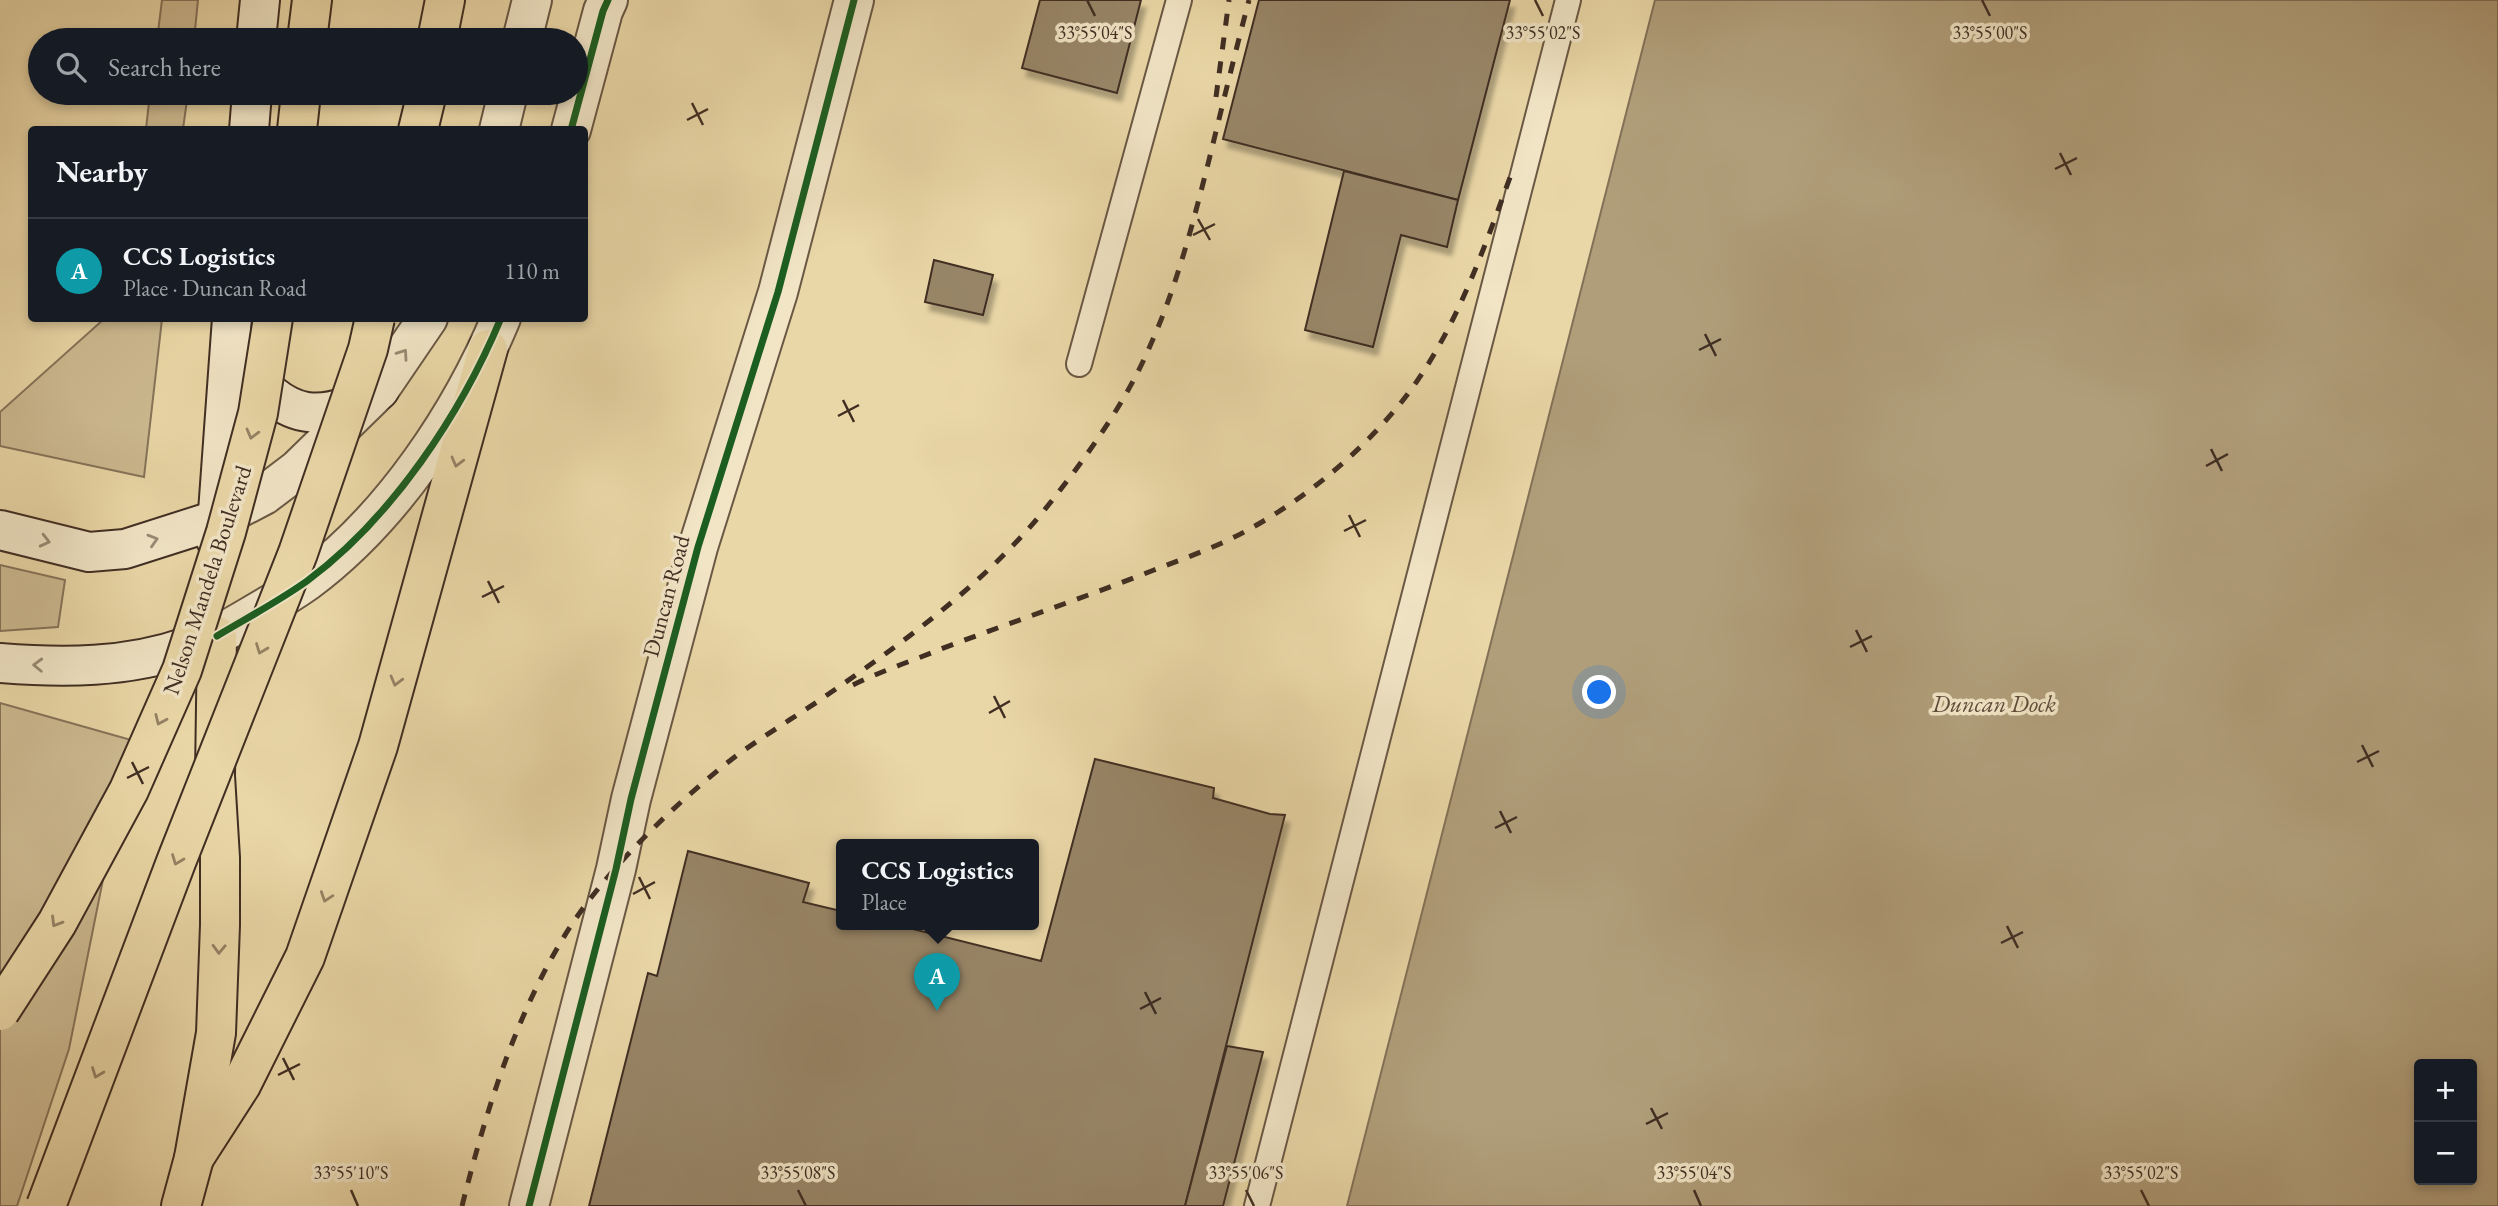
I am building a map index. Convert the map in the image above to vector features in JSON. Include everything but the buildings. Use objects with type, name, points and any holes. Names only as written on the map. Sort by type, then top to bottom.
[{"type":"highway","points":[[308,28],[312,0]]},
{"type":"highway","points":[[439,28],[444,0]]},
{"type":"highway","points":[[297,126],[300,105]]},
{"type":"highway","points":[[419,126],[424,105]]},
{"type":"highway","name":"Nelson Mandela Boulevard","points":[[0,1011],[57,923],[129,790],[182,670],[226,532],[258,413],[273,322]]},
{"type":"highway","points":[[46,1206],[176,862],[298,553],[355,388],[374,322]]},
{"type":"highway","points":[[194,1158],[241,1085],[305,957],[378,746],[495,334]]},
{"type":"highway","points":[[181,1206],[194,1158],[216,1019],[220,925],[220,858],[215,776],[217,636]]},
{"type":"street","points":[[257,28],[260,0]]},
{"type":"street","points":[[525,28],[532,0]]},
{"type":"street","name":"Duncan Road","points":[[529,1206],[616,869],[631,799],[698,547],[778,292],[854,0]]},
{"type":"street","points":[[588,67],[605,4]]},
{"type":"street","points":[[249,126],[251,105]]},
{"type":"street","points":[[500,126],[505,105]]},
{"type":"street","points":[[572,126],[578,105]]},
{"type":"street","points":[[217,636],[215,520],[233,322]]},
{"type":"street","points":[[234,322],[244,364],[258,383],[279,401],[293,408],[317,414],[334,412],[358,403],[379,390]]},
{"type":"street","points":[[0,530],[89,552],[125,549],[215,520],[264,495],[297,470],[379,390],[425,322]]},
{"type":"street","points":[[0,663],[75,667],[136,661],[175,651],[217,636],[308,580],[365,528],[424,458],[447,424],[495,334]]},
{"type":"lane","points":[[1079,364],[1179,0]]},
{"type":"lane","points":[[1257,1206],[1568,0]]},
{"type":"shaded area","points":[[162,0],[198,0],[195,28],[158,28]]},
{"type":"shaded area","points":[[149,105],[186,105],[183,126],[146,126]]},
{"type":"shaded area","points":[[101,322],[162,322],[144,477],[0,446],[0,412]]},
{"type":"shaded area","points":[[0,565],[65,580],[58,627],[0,631]]},
{"type":"shaded area","points":[[0,703],[131,740],[69,1049],[17,1206],[0,1206]]},
{"type":"water","name":"Duncan Dock","points":[[1655,0],[2498,0],[2498,1206],[1347,1206]]},
{"type":"railway","points":[[1216,97],[1229,0]]},
{"type":"railway","points":[[462,1206],[491,1103],[529,1003],[562,940],[597,890],[664,817],[713,775],[746,749],[880,658],[970,586],[1025,532],[1050,503],[1105,428],[1140,367],[1160,323],[1176,277],[1197,207],[1249,0]]},
{"type":"railway","points":[[853,685],[1212,547],[1268,518],[1310,490],[1367,441],[1419,378],[1452,322],[1512,172]]},
{"type":"cycle path","points":[[588,67],[608,0]]},
{"type":"cycle path","points":[[529,1206],[616,869],[631,799],[698,547],[778,292],[854,0]]},
{"type":"cycle path","points":[[572,126],[578,105]]},
{"type":"cycle path","points":[[217,636],[307,581],[368,527],[421,462],[444,427],[466,391],[499,322]]},
{"type":"place","name":"CCS Logistics","points":[[937,1011]]}]
